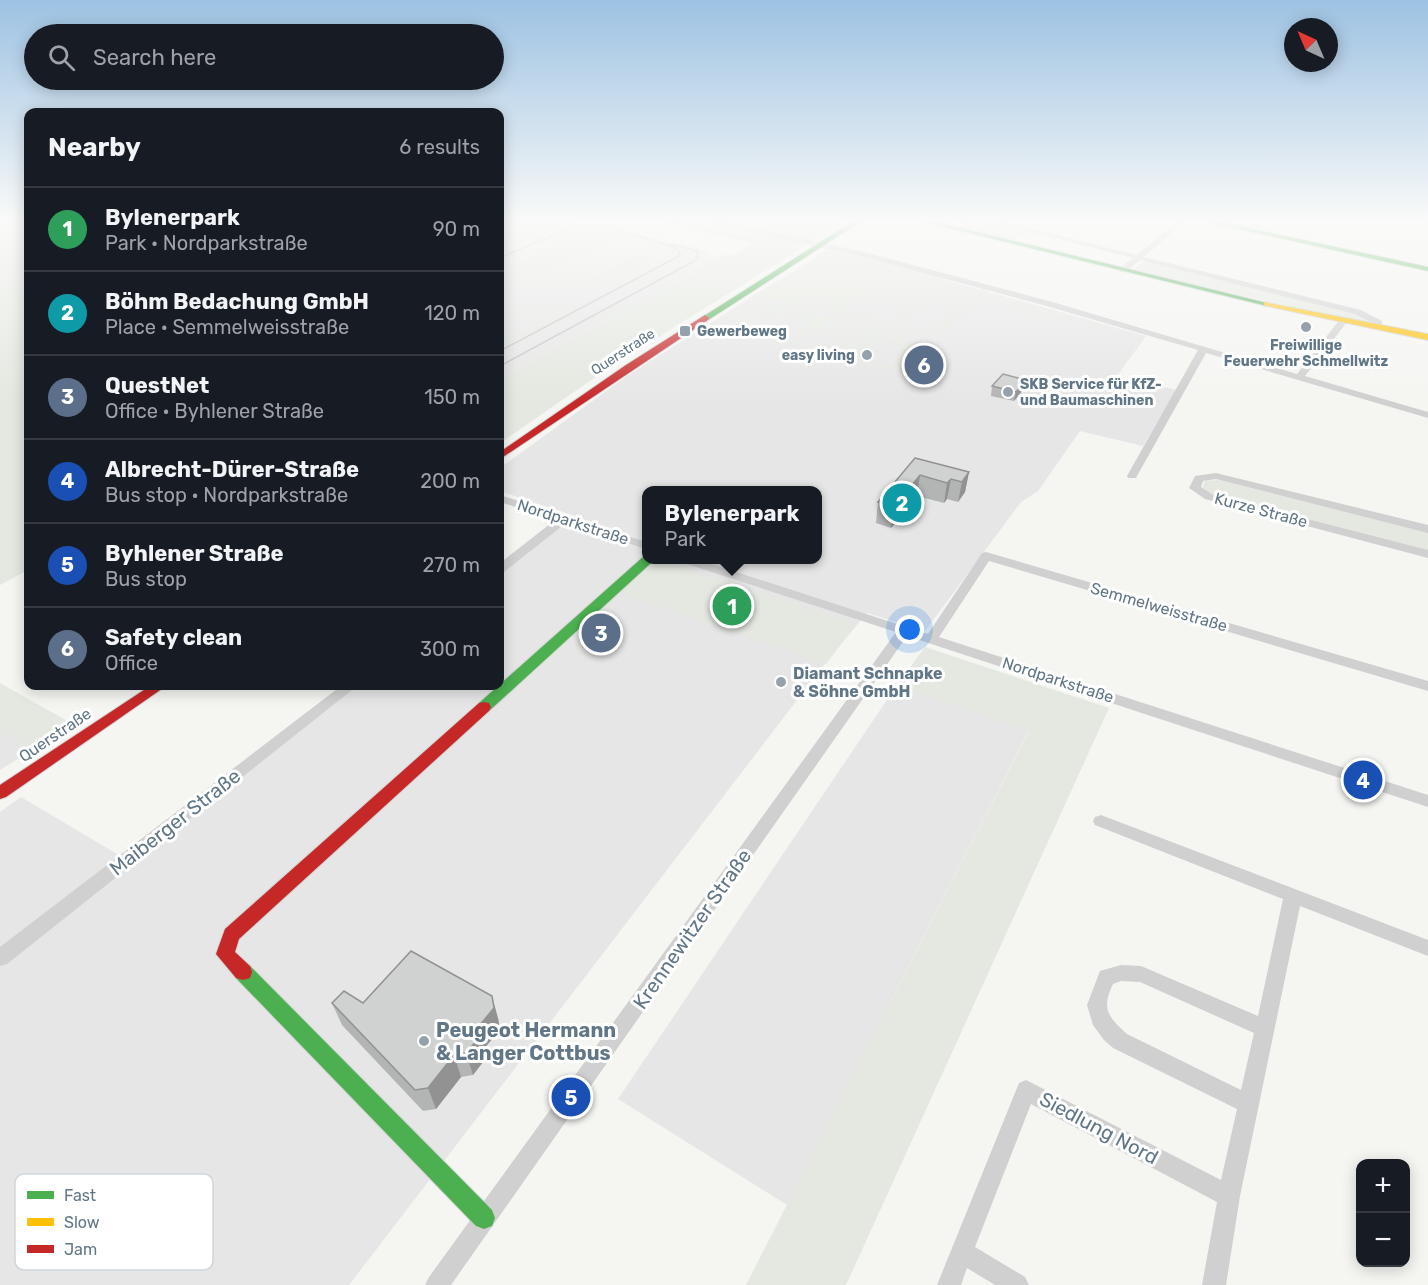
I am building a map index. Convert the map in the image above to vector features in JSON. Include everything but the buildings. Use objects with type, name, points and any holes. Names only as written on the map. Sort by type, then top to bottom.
[{"type":"street","name":"Querstraße","points":[[504,453],[629,367],[763,282]]},
{"type":"street","points":[[966,282],[1046,303],[1428,415]]},
{"type":"street","points":[[1171,282],[1428,338]]},
{"type":"street","points":[[1236,282],[1358,312],[1379,323],[1378,327]]},
{"type":"street","points":[[1299,377],[1344,320]]},
{"type":"street","points":[[1132,476],[1203,350]]},
{"type":"street","name":"Kurze Straße","points":[[1428,529],[1216,476],[1199,478],[1195,488],[1209,497],[1428,554]]},
{"type":"street","name":"Nordparkstraße","points":[[504,499],[642,545]]},
{"type":"street","points":[[504,566],[564,519]]},
{"type":"street","name":"Semmelweisstraße","points":[[932,638],[986,556],[1428,686]]},
{"type":"street","points":[[504,689],[643,564]]},
{"type":"street","name":"Nordparkstraße","points":[[700,564],[1428,801]]},
{"type":"street","name":"Krennewitzer Straße","points":[[436,1285],[904,630]]},
{"type":"street","name":"Querstraße","points":[[0,793],[153,690]]},
{"type":"street","name":"Maiberger Straße","points":[[0,958],[345,690]]},
{"type":"street","points":[[484,1218],[225,954],[231,935],[503,690]]},
{"type":"street","points":[[1101,821],[1428,948]]},
{"type":"street","points":[[1214,1285],[1229,1196],[1293,895]]},
{"type":"street","points":[[1249,1104],[1120,1041],[1105,1028],[1096,1013],[1097,994],[1107,977],[1120,973],[1141,974],[1265,1029]]},
{"type":"street","name":"Siedlung Nord","points":[[949,1285],[1026,1090],[1229,1196]]},
{"type":"street","points":[[962,1252],[1017,1285]]},
{"type":"shaded area","points":[[0,282],[24,282],[24,572],[0,585]]},
{"type":"shaded area","points":[[504,282],[676,282],[504,376]]},
{"type":"shaded area","points":[[676,282],[747,282],[613,365],[504,440],[504,376]]},
{"type":"shaded area","points":[[775,282],[953,282],[1146,336],[1117,376],[1177,390],[1143,446],[1080,431],[1038,491],[1021,502],[925,631],[867,613],[827,661],[349,1285],[0,1285],[0,963],[350,690],[504,690],[504,569],[572,515],[504,492],[504,465],[627,376]]},
{"type":"shaded area","points":[[777,282],[939,282],[933,287],[941,290],[898,327],[892,326],[897,318],[900,319],[930,293],[882,282],[844,308],[844,312],[882,321],[888,320],[885,325],[837,312],[831,313],[834,309],[825,307],[819,310],[836,296],[812,300],[803,307],[757,295]]},
{"type":"shaded area","points":[[1181,282],[1231,282],[1353,312],[1373,320],[1371,324]]},
{"type":"shaded area","points":[[982,289],[987,290],[938,336],[910,330],[919,326],[917,329],[934,332]]},
{"type":"shaded area","points":[[766,304],[831,320],[821,329],[804,329],[811,318],[777,310],[769,316],[773,317],[772,319],[758,314],[765,309],[760,306]]},
{"type":"shaded area","points":[[571,306],[579,308],[504,347],[504,341]]},
{"type":"shaded area","points":[[843,321],[885,330],[862,351],[865,353],[859,359],[890,366],[896,360],[892,359],[904,347],[883,342],[888,337],[895,339],[899,335],[893,333],[895,332],[904,336],[901,342],[934,352],[940,351],[936,354],[925,352],[906,371],[902,371],[717,328],[711,330],[702,327],[709,323],[845,356],[854,355],[857,352],[852,350],[854,348],[839,344],[833,346],[840,340],[843,341],[841,343],[856,347],[858,344],[864,346],[867,343],[862,341],[864,339],[836,334],[865,338],[873,330],[853,326],[845,331],[847,329],[835,325]]},
{"type":"shaded area","points":[[1219,480],[1428,532],[1428,552],[1213,496],[1202,489],[1205,481]]},
{"type":"shaded area","points":[[671,564],[847,621],[853,625],[853,628],[826,664],[619,592],[649,565]]},
{"type":"shaded area","points":[[925,647],[1109,708],[846,1285],[746,1285],[1029,731],[897,685]]},
{"type":"shaded area","points":[[0,683],[78,727],[32,750],[0,731]]},
{"type":"shaded area","points":[[897,685],[1029,730],[787,1205],[618,1099]]},
{"type":"shaded area","points":[[0,731],[32,750],[0,770]]},
{"type":"shaded area","points":[[21,797],[122,857],[0,952],[0,812]]},
{"type":"tram line","points":[[504,349],[630,282]]},
{"type":"tram line","points":[[504,364],[656,282]]},
{"type":"traffic: fast","points":[[705,318],[762,282]]},
{"type":"traffic: fast","points":[[1176,282],[1267,304]]},
{"type":"traffic: fast","points":[[504,689],[643,564]]},
{"type":"traffic: fast","points":[[484,707],[503,690]]},
{"type":"traffic: fast","points":[[243,972],[484,1218]]},
{"type":"traffic: slow","points":[[1267,304],[1428,337]]},
{"type":"traffic: jam","points":[[504,453],[705,318]]},
{"type":"traffic: jam","points":[[0,793],[153,690]]},
{"type":"traffic: jam","points":[[243,972],[225,954],[231,935],[484,707]]},
{"type":"place","name":"Freiwillige Feuerwehr Schmellwitz","points":[[1306,327]]},
{"type":"place","name":"Gewerbeweg","points":[[685,331]]},
{"type":"place","name":"easy living","points":[[867,355]]},
{"type":"place","name":"Safety clean","points":[[924,365]]},
{"type":"place","name":"SKB Service für KfZ- und Baumaschinen","points":[[1008,392]]},
{"type":"place","name":"Böhm Bedachung GmbH","points":[[902,503]]},
{"type":"place","name":"Bylenerpark","points":[[732,606]]},
{"type":"place","name":"QuestNet","points":[[601,633]]},
{"type":"place","name":"Diamant Schnapke & Söhne GmbH","points":[[781,682]]},
{"type":"place","name":"Albrecht-Dürer-Straße","points":[[1363,780]]},
{"type":"place","name":"Peugeot Hermann & Langer Cottbus","points":[[424,1041]]},
{"type":"place","name":"Byhlener Straße","points":[[571,1097]]}]
